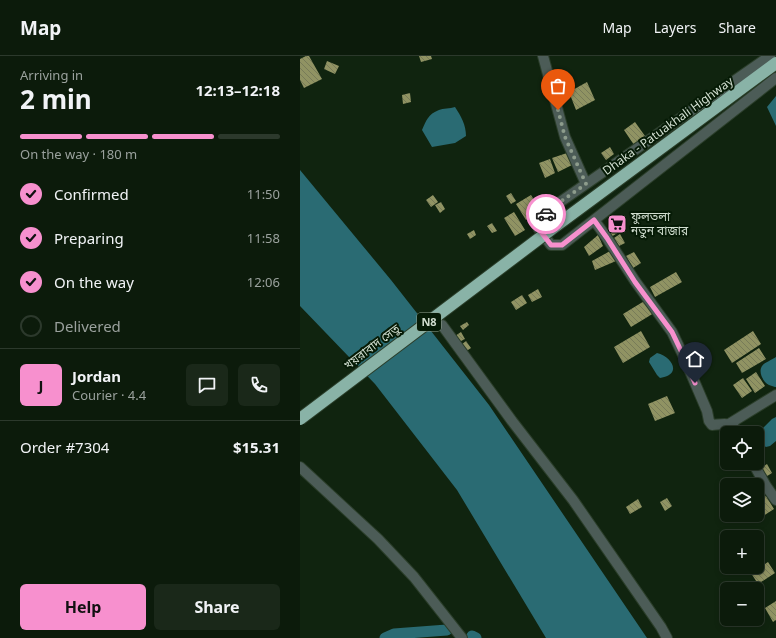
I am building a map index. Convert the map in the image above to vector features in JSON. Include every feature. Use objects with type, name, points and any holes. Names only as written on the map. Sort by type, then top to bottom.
[{"type":"highway","name":"Dhaka - Patuakhali Highway","points":[[557,225],[776,63]]},
{"type":"highway","name":"খয়রাবাদ সেতু","points":[[300,419],[557,225]]},
{"type":"street","points":[[543,56],[565,137],[586,184]]},
{"type":"street","points":[[770,56],[550,209],[541,218],[538,228],[551,245],[562,245],[776,78]]},
{"type":"street","points":[[594,220],[635,282],[672,332],[712,425],[729,424],[776,395]]},
{"type":"street","points":[[442,325],[512,421],[573,500],[661,627],[667,638]]},
{"type":"street","points":[[729,424],[733,426]]},
{"type":"street","points":[[300,467],[378,539],[414,577],[462,638]]},
{"type":"street","points":[[757,470],[776,500]]},
{"type":"water","points":[[776,96],[776,126],[767,107]]},
{"type":"water","points":[[455,107],[463,121],[466,136],[455,143],[432,147],[422,130],[426,121],[435,112],[441,109]]},
{"type":"water","points":[[300,170],[391,280],[489,405],[647,638],[546,638],[457,490],[375,384],[300,306]]},
{"type":"water","points":[[657,353],[667,358],[673,366],[671,373],[660,378],[649,362],[650,358]]},
{"type":"water","points":[[776,357],[775,387],[765,382],[762,377],[761,368],[767,362]]},
{"type":"water","points":[[776,417],[776,441],[770,446],[766,447],[764,446],[764,427]]},
{"type":"building","points":[[309,56],[322,79],[304,88],[300,80],[300,59]]},
{"type":"building","points":[[419,56],[431,56],[432,59],[421,62]]},
{"type":"building","points":[[327,61],[339,66],[335,74],[324,69]]},
{"type":"building","points":[[587,82],[595,100],[576,110],[569,92]]},
{"type":"building","points":[[410,93],[411,102],[403,104],[402,95]]},
{"type":"building","points":[[635,122],[645,136],[634,145],[624,130]]},
{"type":"building","points":[[610,147],[614,154],[606,160],[601,153]]},
{"type":"building","points":[[567,153],[572,165],[558,172],[552,158]]},
{"type":"building","points":[[550,159],[555,173],[545,178],[539,163]]},
{"type":"building","points":[[511,193],[516,201],[511,204],[506,196]]},
{"type":"building","points":[[433,195],[438,202],[431,207],[426,200]]},
{"type":"building","points":[[531,195],[541,211],[526,220],[516,204]]},
{"type":"building","points":[[441,202],[445,209],[440,213],[435,205]]},
{"type":"building","points":[[514,212],[525,230],[515,236],[504,218]]},
{"type":"building","points":[[492,223],[497,231],[492,233],[487,226]]},
{"type":"building","points":[[615,226],[619,232],[611,237],[608,231]]},
{"type":"building","points":[[474,230],[476,235],[470,239],[467,234]]},
{"type":"building","points":[[620,234],[625,243],[619,246],[614,238]]},
{"type":"building","points":[[598,235],[603,246],[589,256],[584,247]]},
{"type":"building","points":[[612,250],[616,261],[595,270],[592,261]]},
{"type":"building","points":[[634,252],[641,263],[633,268],[626,256]]},
{"type":"building","points":[[676,272],[682,282],[655,297],[650,287]]},
{"type":"building","points":[[538,289],[542,297],[532,302],[528,295]]},
{"type":"building","points":[[522,295],[527,303],[516,310],[511,302]]},
{"type":"building","points":[[646,300],[654,313],[631,327],[623,314]]},
{"type":"building","points":[[467,322],[469,325],[463,330],[460,326]]},
{"type":"building","points":[[641,331],[650,347],[623,363],[614,347]]},
{"type":"building","points":[[753,331],[761,344],[732,363],[724,350]]},
{"type":"building","points":[[461,332],[465,339],[459,342],[455,336]]},
{"type":"building","points":[[466,341],[471,348],[465,352],[461,345]]},
{"type":"building","points":[[759,348],[766,359],[742,373],[736,363]]},
{"type":"building","points":[[756,372],[765,386],[755,393],[746,379]]},
{"type":"building","points":[[743,378],[752,391],[742,398],[733,385]]},
{"type":"building","points":[[667,396],[675,413],[655,421],[648,404]]},
{"type":"building","points":[[767,464],[772,473],[764,478],[758,470],[764,470],[764,466]]},
{"type":"building","points":[[766,496],[774,509],[764,515],[764,497]]},
{"type":"building","points":[[667,498],[672,506],[665,511],[660,502]]},
{"type":"building","points":[[638,499],[642,507],[630,514],[626,507]]},
{"type":"building","points":[[768,562],[775,573],[761,582],[757,582],[752,574],[764,574],[764,565]]},
{"type":"building","points":[[776,601],[776,620],[773,622],[765,608]]},
{"type":"waterway","points":[[385,638],[394,634],[447,630]]},
{"type":"waterway","points":[[472,636],[476,638]]},
{"type":"way so far","points":[[546,214],[550,209],[586,184],[565,137],[558,110]]},
{"type":"place","name":"ফুলতলা নতুন বাজার","points":[[617,224]]},
{"type":"route","points":[[546,214],[541,218],[538,228],[551,245],[562,245],[594,220],[635,282],[672,332],[695,383]]}]
